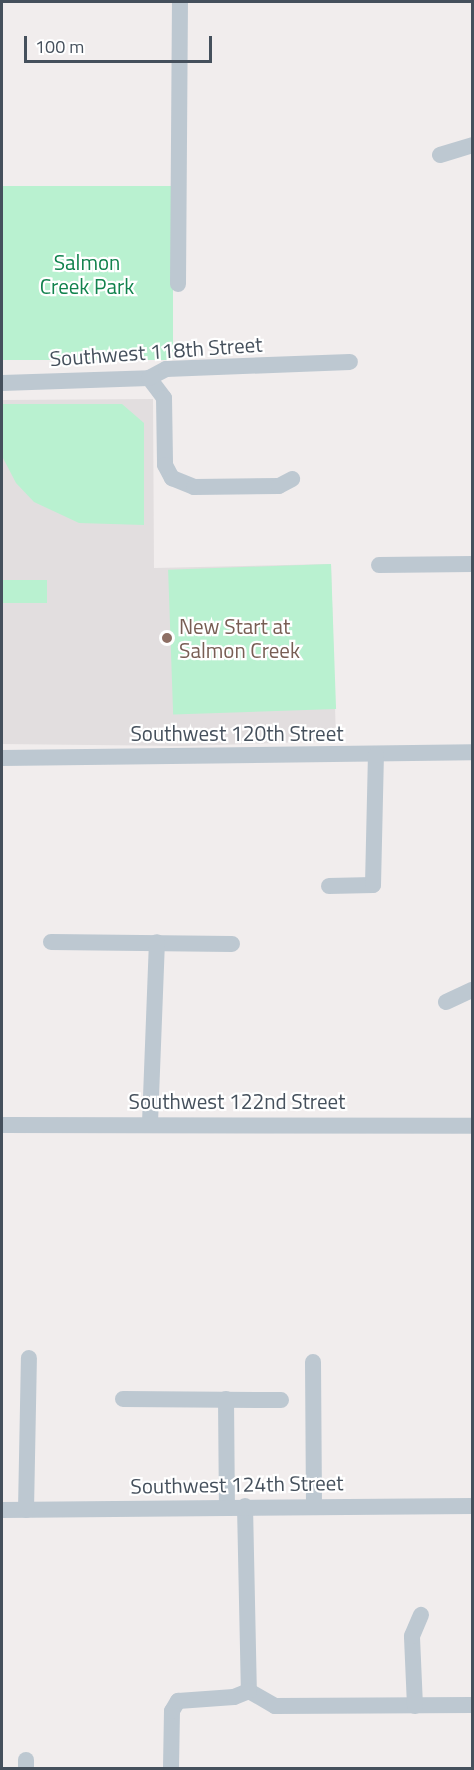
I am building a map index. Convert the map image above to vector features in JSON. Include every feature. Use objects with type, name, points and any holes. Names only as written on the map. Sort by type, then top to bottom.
[{"type":"street","points":[[178,284],[180,2]]},
{"type":"street","points":[[440,155],[472,145]]},
{"type":"street","name":"Southwest 118th Street","points":[[2,383],[149,378],[166,369],[350,362]]},
{"type":"street","points":[[149,378],[164,398],[165,465],[181,485],[279,486],[292,479]]},
{"type":"street","points":[[379,566],[472,564]]},
{"type":"street","name":"Southwest 120th Street","points":[[2,758],[472,752]]},
{"type":"street","points":[[329,886],[374,885],[376,755]]},
{"type":"street","points":[[51,942],[232,944]]},
{"type":"street","points":[[150,1123],[156,942]]},
{"type":"street","points":[[446,1002],[472,990]]},
{"type":"street","name":"Southwest 122nd Street","points":[[2,1125],[150,1123],[472,1126]]},
{"type":"street","points":[[26,1509],[29,1358]]},
{"type":"street","points":[[313,1362],[314,1505]]},
{"type":"street","points":[[123,1399],[281,1400]]},
{"type":"street","points":[[226,1399],[227,1507]]},
{"type":"street","name":"Southwest 124th Street","points":[[2,1510],[314,1505],[472,1506]]},
{"type":"street","points":[[245,1506],[249,1691]]},
{"type":"street","points":[[415,1706],[412,1636],[421,1615]]},
{"type":"street","points":[[249,1691],[275,1706],[472,1705]]},
{"type":"street","points":[[171,1768],[172,1711],[178,1701],[234,1697],[249,1691]]},
{"type":"shaded area","name":"New Start at Salmon Creek","points":[[153,399],[154,568],[331,564],[336,741],[184,746],[2,744],[2,400]]},
{"type":"green space","name":"Salmon Creek Park","points":[[2,186],[173,186],[173,360],[2,360]]},
{"type":"green space","points":[[2,404],[122,404],[144,423],[144,525],[79,523],[34,502],[16,483],[2,456]]},
{"type":"green space","points":[[331,564],[336,709],[173,715],[168,570]]},
{"type":"green space","points":[[2,580],[47,580],[47,603],[2,603]]},
{"type":"place","name":"New Start at Salmon Creek","points":[[167,638]]}]
